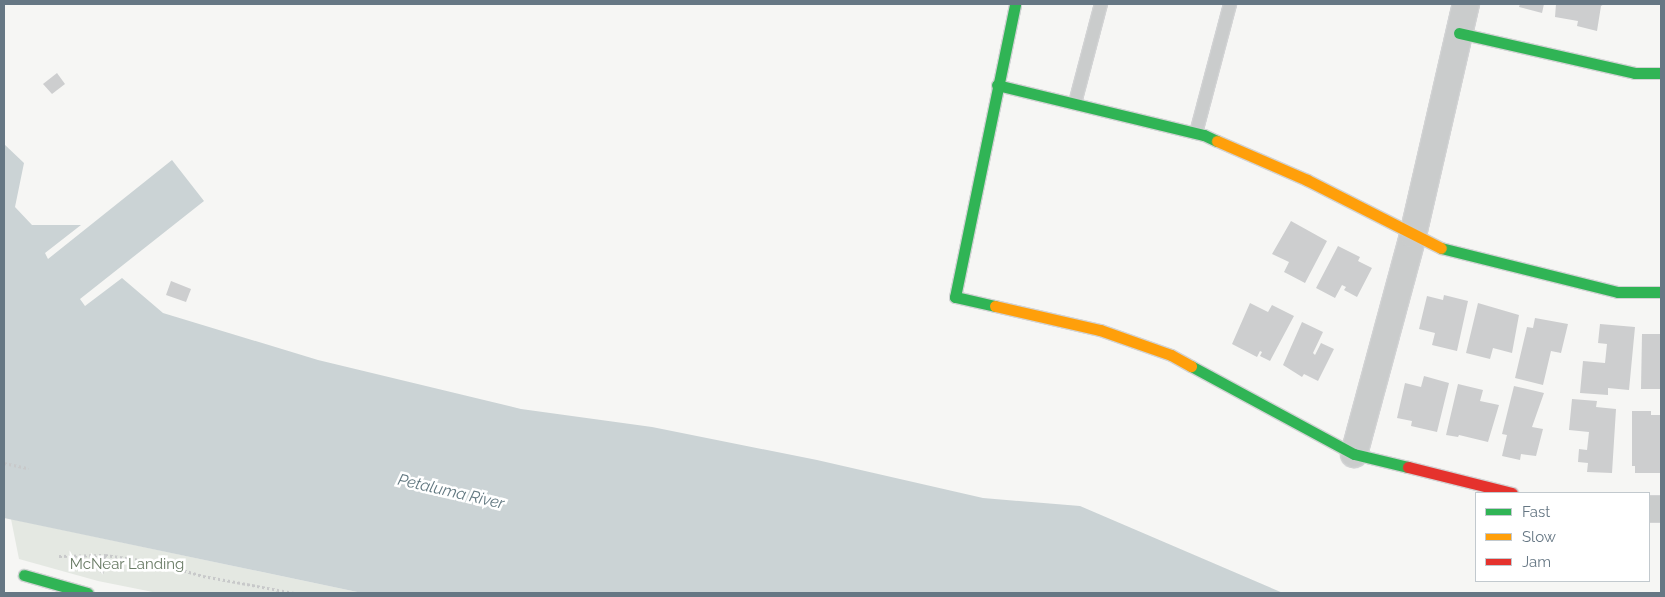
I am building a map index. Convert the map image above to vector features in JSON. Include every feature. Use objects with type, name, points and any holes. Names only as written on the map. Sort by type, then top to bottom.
[{"type":"street","points":[[1015,4],[955,297],[1100,330],[1171,355],[1354,454],[1508,492]]},
{"type":"street","points":[[1354,454],[1413,235],[1466,4]]},
{"type":"street","points":[[1459,33],[1635,73],[1661,73]]},
{"type":"street","points":[[997,85],[1196,133],[1307,180],[1448,251],[1618,292],[1661,292]]},
{"type":"street","points":[[24,575],[87,593]]},
{"type":"lane","points":[[1075,103],[1101,4]]},
{"type":"lane","points":[[1196,133],[1230,4]]},
{"type":"path","points":[[4,462],[28,468]]},
{"type":"path","points":[[53,556],[105,555],[155,562],[204,576],[295,593]]},
{"type":"green space","name":"McNear Landing","points":[[11,519],[362,593],[158,593],[98,581],[19,559]]},
{"type":"water","name":"Petaluma River","points":[[4,144],[24,163],[15,207],[32,225],[81,225],[45,253],[48,259],[172,160],[204,201],[80,299],[85,306],[122,278],[163,313],[318,360],[521,409],[652,427],[817,460],[983,498],[1080,506],[1283,593],[362,593],[4,518]]},
{"type":"building","points":[[1520,4],[1544,4],[1542,13],[1519,7]]},
{"type":"building","points":[[1556,4],[1604,4],[1601,6],[1597,31],[1577,26],[1578,21],[1555,17]]},
{"type":"building","points":[[57,73],[65,84],[52,94],[43,84]]},
{"type":"building","points":[[1291,221],[1327,241],[1305,283],[1284,272],[1289,262],[1272,254]]},
{"type":"building","points":[[1338,246],[1360,257],[1358,261],[1372,268],[1357,297],[1344,290],[1346,287],[1342,285],[1335,298],[1316,288]]},
{"type":"building","points":[[171,281],[191,289],[186,302],[166,295]]},
{"type":"building","points":[[1444,295],[1468,301],[1457,351],[1432,345],[1435,333],[1419,329],[1427,296],[1443,300]]},
{"type":"building","points":[[1250,303],[1268,312],[1272,305],[1294,316],[1270,361],[1260,356],[1262,352],[1260,351],[1257,357],[1232,344]]},
{"type":"building","points":[[1478,303],[1519,315],[1512,353],[1493,348],[1490,359],[1466,353]]},
{"type":"building","points":[[1535,318],[1568,324],[1561,353],[1551,351],[1543,385],[1515,378],[1527,327],[1533,328]]},
{"type":"building","points":[[1302,322],[1323,332],[1313,353],[1315,355],[1321,343],[1334,349],[1318,381],[1304,374],[1302,377],[1283,365]]},
{"type":"building","points":[[1600,324],[1635,327],[1629,390],[1608,388],[1608,395],[1580,393],[1583,361],[1605,363],[1607,344],[1598,343]]},
{"type":"building","points":[[1642,334],[1661,334],[1661,389],[1641,389]]},
{"type":"building","points":[[1424,376],[1449,383],[1437,432],[1411,426],[1412,421],[1397,418],[1405,383],[1421,387]]},
{"type":"building","points":[[1458,384],[1483,390],[1480,401],[1499,405],[1488,442],[1459,435],[1458,437],[1446,435]]},
{"type":"building","points":[[1514,386],[1544,393],[1532,427],[1543,429],[1536,456],[1521,454],[1520,460],[1502,456],[1507,435],[1502,434]]},
{"type":"building","points":[[1572,399],[1597,401],[1596,407],[1616,409],[1612,473],[1587,472],[1588,463],[1578,462],[1579,449],[1587,450],[1589,432],[1569,430]]},
{"type":"building","points":[[1632,411],[1651,411],[1651,415],[1661,415],[1660,473],[1635,473],[1635,466],[1632,466]]},
{"type":"traffic: fast","points":[[995,306],[955,297],[1015,4]]},
{"type":"traffic: fast","points":[[1459,33],[1635,73],[1661,73]]},
{"type":"traffic: fast","points":[[997,85],[1204,135],[1217,141]]},
{"type":"traffic: fast","points":[[1441,248],[1618,292],[1661,292]]},
{"type":"traffic: fast","points":[[1191,366],[1354,454],[1408,467]]},
{"type":"traffic: fast","points":[[24,575],[87,593]]},
{"type":"traffic: slow","points":[[1217,141],[1307,180],[1441,248]]},
{"type":"traffic: slow","points":[[995,306],[1100,330],[1171,355],[1191,366]]},
{"type":"traffic: jam","points":[[1408,467],[1508,492]]}]
